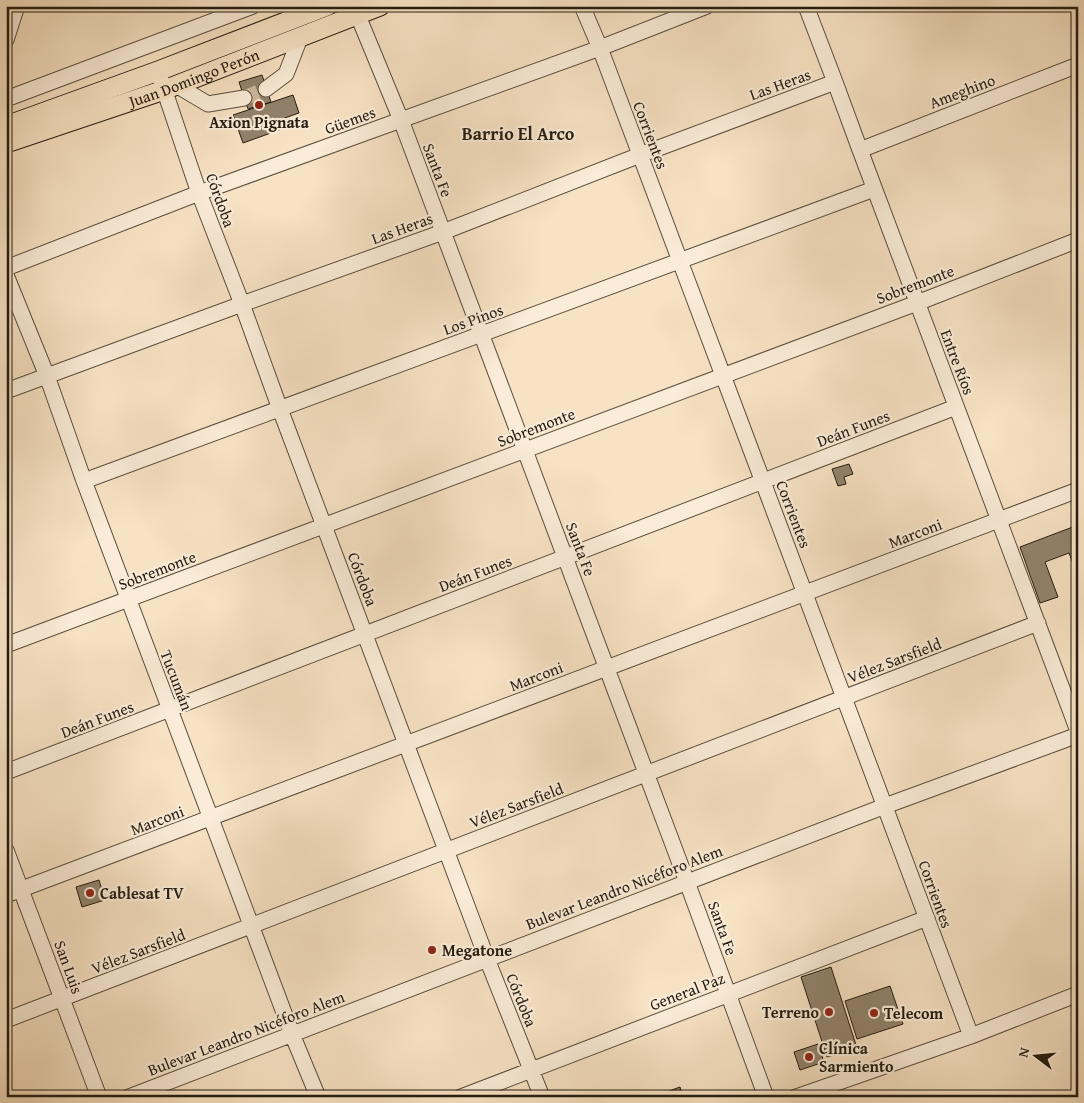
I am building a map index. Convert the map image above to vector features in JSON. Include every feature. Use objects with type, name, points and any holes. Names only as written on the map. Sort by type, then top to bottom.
[{"type":"main road","name":"Juan Domingo Perón","points":[[6,126],[158,71],[327,6]]},
{"type":"main road","name":"Juan Domingo Perón","points":[[6,143],[170,88],[300,38],[356,11],[380,6]]},
{"type":"street","points":[[6,40],[17,6]]},
{"type":"street","points":[[6,99],[253,6]]},
{"type":"street","name":"Corrientes","points":[[582,6],[600,48],[971,1036]]},
{"type":"street","name":"Güemes","points":[[6,268],[199,193],[600,48],[707,6]]},
{"type":"street","name":"Entre Ríos","points":[[810,8],[874,189],[1078,730]]},
{"type":"street","name":"Santa Fe","points":[[356,11],[401,120],[766,1097]]},
{"type":"street","points":[[266,89],[286,74],[300,38]]},
{"type":"street","name":"Ameghino","points":[[860,150],[1078,65]]},
{"type":"street","name":"Córdoba","points":[[158,71],[170,88],[199,193],[446,851],[542,1097]]},
{"type":"street","name":"Las Heras","points":[[6,391],[443,232],[640,155],[835,82]]},
{"type":"street","points":[[170,88],[208,104],[244,98]]},
{"type":"street","name":"Los Pinos","points":[[84,481],[874,189]]},
{"type":"street","name":"Sobremonte","points":[[6,645],[917,303],[1078,240]]},
{"type":"street","name":"Tucumán","points":[[6,275],[48,376],[84,481],[128,599],[292,1034],[318,1097]]},
{"type":"street","name":"Deán Funes","points":[[6,772],[956,407]]},
{"type":"street","name":"Marconi","points":[[6,895],[1078,490]]},
{"type":"street","name":"Vélez Sarsfield","points":[[6,1020],[1038,623]]},
{"type":"street","name":"Bulevar Leandro Nicéforo Alem","points":[[129,1097],[885,806],[1078,735]]},
{"type":"street","name":"San Luis","points":[[6,850],[99,1097]]},
{"type":"street","name":"General Paz","points":[[460,1097],[927,918]]},
{"type":"street","points":[[796,1097],[971,1036],[1078,994]]},
{"type":"building","points":[[262,75],[271,102],[248,109],[239,82]]},
{"type":"building","points":[[293,95],[299,113],[279,120],[282,129],[243,143],[233,115]]},
{"type":"building","points":[[849,464],[853,474],[844,477],[846,484],[838,486],[832,469]]},
{"type":"building","points":[[1078,525],[1078,576],[1069,553],[1045,562],[1058,597],[1040,603],[1020,547]]},
{"type":"building","name":"Cablesat TV","points":[[99,880],[105,900],[82,907],[76,887]]},
{"type":"building","name":"Terreno","points":[[831,967],[857,1048],[827,1057],[801,977]]},
{"type":"building","name":"Telecom","points":[[890,986],[903,1024],[857,1039],[845,1001]]},
{"type":"building","name":"Clínica Sarmiento","points":[[818,1044],[824,1062],[800,1070],[794,1052]]},
{"type":"building","points":[[680,1087],[683,1097],[671,1097],[669,1091]]},
{"type":"tunnel","points":[[244,98],[266,89]]},
{"type":"place","name":"Axion Pignata","points":[[259,105]]},
{"type":"place","name":"Cablesat TV","points":[[90,893]]},
{"type":"place","name":"Megatone","points":[[432,950]]},
{"type":"place","name":"Terreno","points":[[829,1012]]},
{"type":"place","name":"Telecom","points":[[874,1013]]},
{"type":"place","name":"Clínica Sarmiento","points":[[809,1057]]},
{"type":"district","name":"Barrio El Arco","points":[[518,134]]}]
